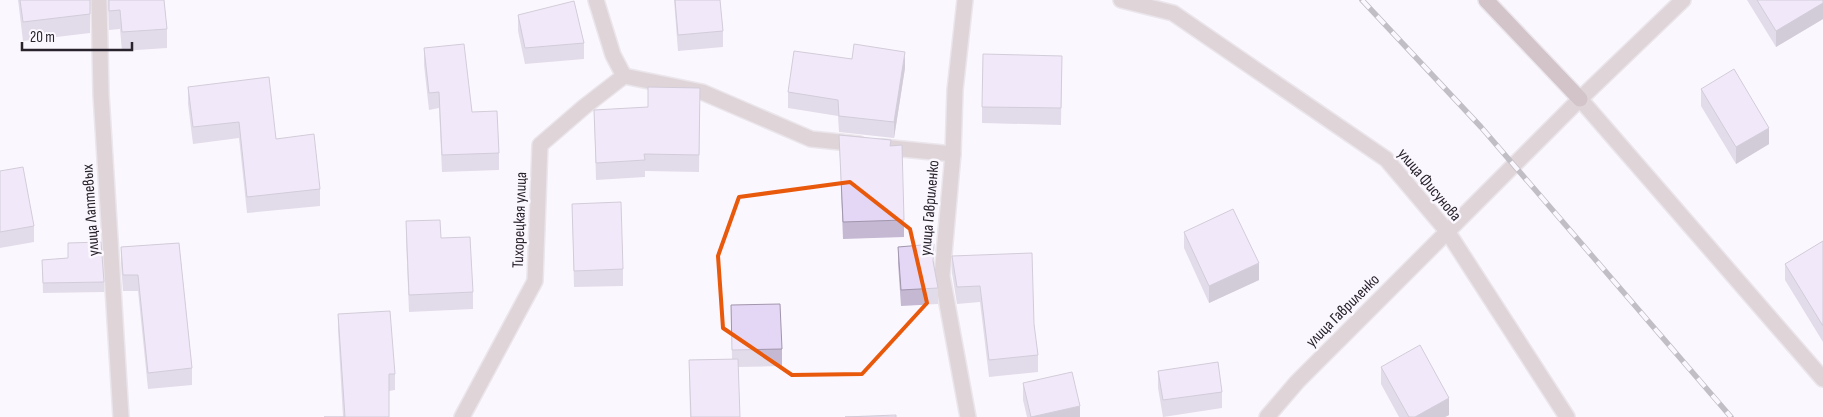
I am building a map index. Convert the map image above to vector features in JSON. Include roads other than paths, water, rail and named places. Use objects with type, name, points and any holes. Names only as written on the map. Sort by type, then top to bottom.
[{"type":"street","name":"улица Лаптевых","points":[[99,0],[102,104],[121,417]]},
{"type":"street","points":[[596,0],[613,55],[624,76],[702,92],[811,139],[953,154]]},
{"type":"street","name":"улица Гавриленко","points":[[965,0],[955,90],[953,154],[942,276],[968,417]]},
{"type":"street","name":"улица Фисунова","points":[[1121,0],[1173,13],[1386,159],[1446,231],[1567,417]]},
{"type":"street","points":[[1486,0],[1580,99],[1823,379]]},
{"type":"street","name":"улица Гавриленко","points":[[1267,417],[1297,382],[1446,231],[1683,0]]},
{"type":"street","name":"Тихорецкая улица","points":[[462,417],[535,281],[540,145],[584,106],[624,76]]},
{"type":"railway","points":[[1362,0],[1481,127],[1731,417]]}]
